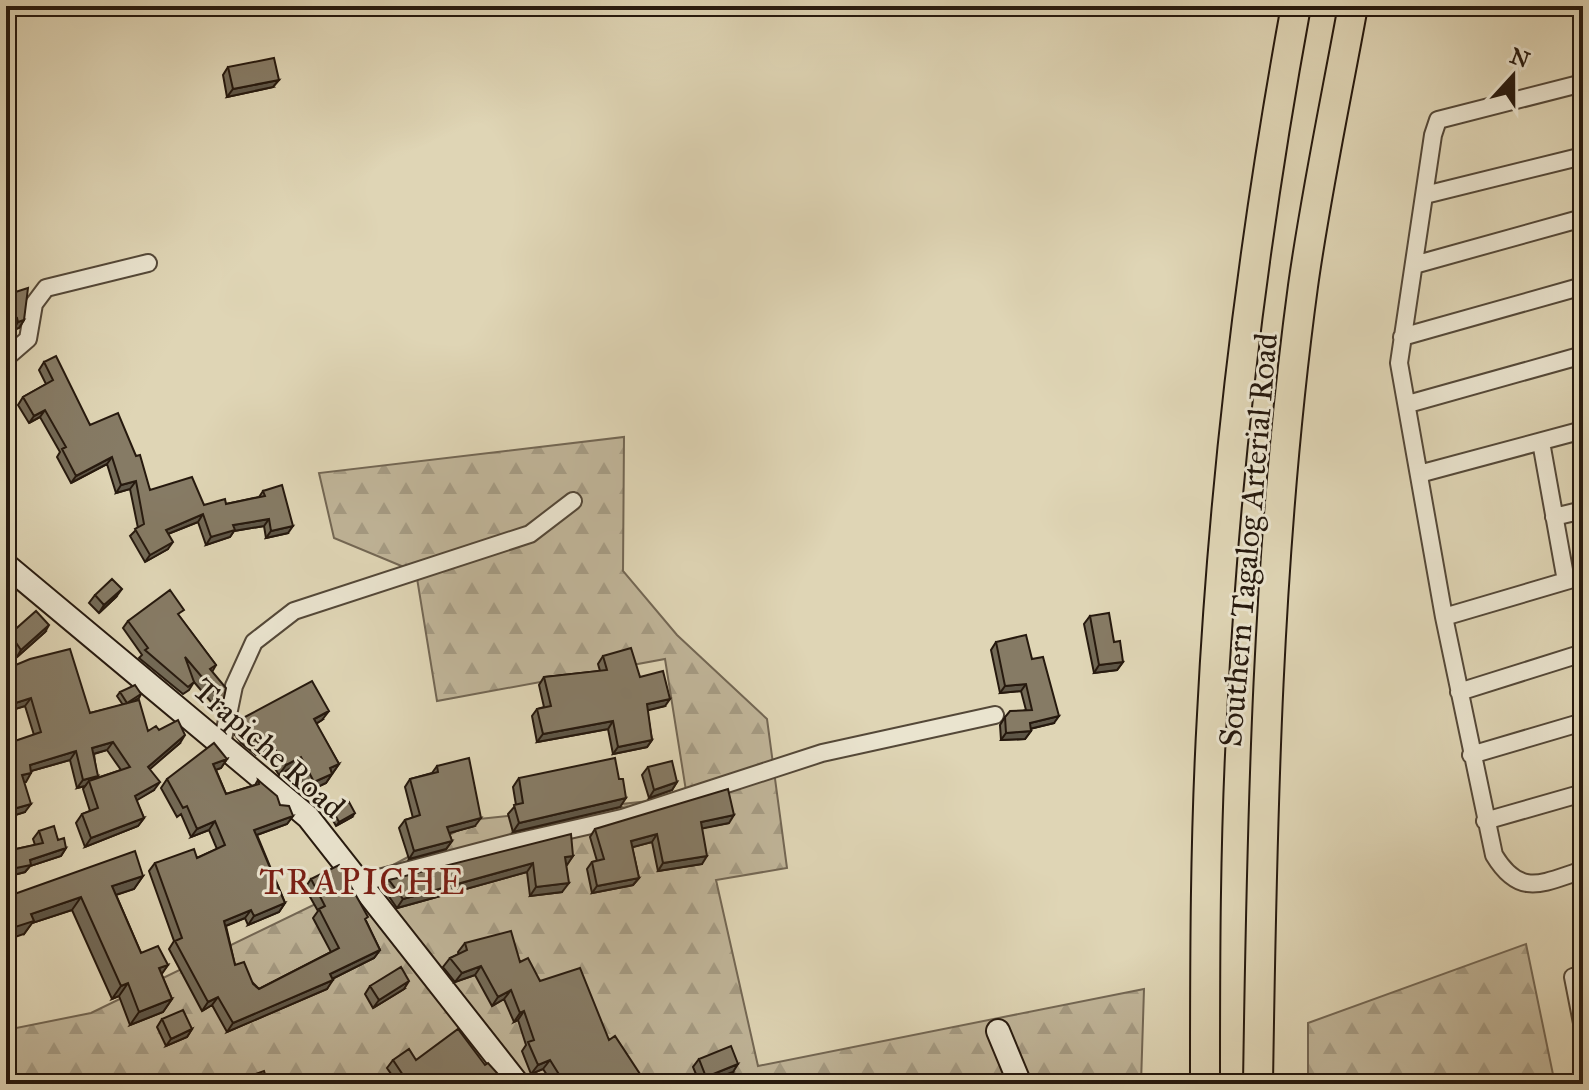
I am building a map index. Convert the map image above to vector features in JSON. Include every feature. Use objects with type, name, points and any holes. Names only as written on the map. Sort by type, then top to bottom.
[{"type":"highway","name":"Southern Tagalog Arterial Road","points":[[1205,1084],[1212,716],[1225,525],[1254,263],[1296,6]]},
{"type":"highway","name":"Southern Tagalog Arterial Road","points":[[1258,1084],[1264,721],[1277,536],[1303,286],[1353,6]]},
{"type":"street","points":[[1583,83],[1438,120],[1433,135],[1399,363],[1471,755],[1485,821],[1500,865],[1506,875],[1522,884],[1540,883],[1583,870]]},
{"type":"street","points":[[1425,195],[1583,156]]},
{"type":"street","points":[[1414,265],[1583,218]]},
{"type":"street","points":[[6,358],[28,339],[34,304],[46,288],[148,263]]},
{"type":"street","points":[[1402,337],[1583,286]]},
{"type":"street","points":[[1408,404],[1583,355]]},
{"type":"street","points":[[1419,474],[1583,430]]},
{"type":"street","points":[[1541,442],[1566,581]]},
{"type":"street","points":[[222,744],[234,686],[254,642],[294,611],[530,534],[573,501]]},
{"type":"street","points":[[1554,517],[1583,510]]},
{"type":"street","name":"Trapiche Road","points":[[6,565],[308,817],[518,1084]]},
{"type":"street","points":[[1444,617],[1583,576]]},
{"type":"street","points":[[1459,692],[1583,653]]},
{"type":"street","points":[[360,883],[622,818],[822,753],[995,715]]},
{"type":"street","points":[[1471,755],[1583,722]]},
{"type":"street","points":[[1485,821],[1583,793]]},
{"type":"street","points":[[1583,974],[1573,977],[1583,1028]]},
{"type":"street","points":[[998,1031],[1020,1084]]},
{"type":"green space","points":[[624,437],[623,571],[677,635],[767,719],[787,868],[716,880],[758,1066],[1144,989],[1141,1084],[6,1084],[6,1030],[91,1013],[365,880],[479,819],[687,797],[665,659],[437,701],[416,572],[334,538],[319,473]]},
{"type":"green space","points":[[1526,944],[1555,1084],[1308,1084],[1308,1023]]},
{"type":"building","points":[[274,58],[279,80],[233,89],[228,67]]},
{"type":"building","points":[[28,288],[24,320],[18,322],[17,318],[6,322],[6,295]]},
{"type":"building","points":[[56,356],[90,425],[118,413],[136,456],[140,455],[150,490],[192,477],[204,505],[225,499],[226,504],[265,496],[263,491],[282,485],[293,526],[271,531],[269,519],[233,525],[235,530],[211,537],[203,514],[166,530],[173,542],[150,555],[135,529],[144,524],[136,481],[121,485],[112,457],[76,476],[62,449],[66,447],[45,410],[34,416],[23,397],[53,380],[44,362]]},
{"type":"building","points":[[112,579],[122,589],[104,605],[95,595]]},
{"type":"building","points":[[170,590],[184,610],[178,614],[216,665],[210,669],[226,688],[223,702],[185,657],[194,682],[188,687],[145,650],[148,648],[128,621]]},
{"type":"building","points":[[36,611],[49,625],[21,650],[10,634]]},
{"type":"building","points":[[1109,613],[1114,642],[1120,641],[1123,662],[1099,665],[1090,616]]},
{"type":"building","points":[[1026,635],[1032,659],[1043,657],[1059,716],[1030,723],[1031,731],[1006,733],[1005,717],[1010,711],[1032,710],[1026,684],[1005,686],[996,642]]},
{"type":"building","points":[[631,648],[640,677],[663,671],[670,699],[647,704],[652,740],[618,747],[613,721],[543,734],[537,709],[551,706],[544,677],[607,670],[603,656]]},
{"type":"building","points":[[70,649],[90,713],[139,700],[148,731],[156,726],[159,730],[178,720],[185,735],[148,767],[160,782],[135,796],[144,818],[91,838],[82,814],[98,808],[89,781],[130,767],[113,742],[92,748],[98,776],[83,780],[76,751],[30,765],[31,773],[22,775],[31,804],[6,811],[6,744],[41,732],[31,698],[6,706],[6,669]]},
{"type":"building","points":[[312,681],[329,711],[314,719],[339,764],[330,768],[332,774],[314,782],[301,757],[286,765],[269,740],[263,746],[242,726],[243,718]]},
{"type":"building","points":[[135,685],[141,694],[127,703],[120,692]]},
{"type":"building","points":[[214,743],[227,759],[213,764],[226,794],[259,784],[258,780],[277,796],[280,805],[289,806],[293,816],[254,830],[285,903],[254,916],[251,910],[224,921],[235,965],[244,962],[253,984],[259,989],[339,948],[319,909],[325,906],[311,879],[339,865],[368,917],[365,919],[380,950],[330,974],[333,980],[233,1023],[218,997],[208,1002],[175,941],[182,938],[155,863],[194,849],[197,858],[225,845],[215,821],[197,829],[187,806],[183,808],[167,779]]},
{"type":"building","points":[[469,758],[481,818],[447,827],[452,841],[414,851],[405,820],[420,815],[410,779],[438,772],[437,766]]},
{"type":"building","points":[[615,758],[626,798],[519,823],[514,805],[523,803],[519,778]]},
{"type":"building","points":[[672,761],[677,782],[654,790],[648,767]]},
{"type":"building","points":[[728,789],[734,815],[701,822],[707,856],[663,863],[657,834],[631,841],[639,878],[597,886],[592,862],[604,859],[595,829]]},
{"type":"building","points":[[349,802],[355,813],[339,822],[333,811]]},
{"type":"building","points":[[54,826],[58,840],[64,838],[66,848],[30,860],[31,865],[11,869],[7,851],[43,843],[39,831]]},
{"type":"building","points":[[571,834],[573,856],[565,857],[569,883],[536,887],[533,863],[403,899],[389,880]]},
{"type":"building","points":[[135,851],[143,876],[112,886],[141,953],[158,946],[168,965],[159,968],[172,999],[139,1012],[128,983],[121,986],[81,897],[31,914],[34,921],[6,930],[6,897]]},
{"type":"building","points":[[511,931],[520,962],[528,958],[540,981],[580,968],[609,1040],[615,1036],[644,1080],[647,1078],[651,1084],[606,1084],[602,1077],[591,1084],[565,1084],[550,1060],[538,1065],[528,1042],[534,1040],[524,1011],[520,1013],[511,990],[498,997],[481,966],[462,973],[450,958],[467,950],[465,943]]},
{"type":"building","points":[[401,967],[409,981],[379,1000],[370,986]]},
{"type":"building","points":[[183,1010],[192,1029],[171,1039],[162,1019]]},
{"type":"building","points":[[458,1029],[485,1065],[488,1063],[498,1074],[483,1084],[409,1084],[393,1060],[409,1049],[416,1060]]},
{"type":"building","points":[[731,1046],[738,1064],[706,1077],[699,1059]]},
{"type":"building","points":[[264,1071],[268,1084],[239,1084],[242,1083],[241,1079]]},
{"type":"district","name":"TRAPICHE","points":[[363,881]]}]
